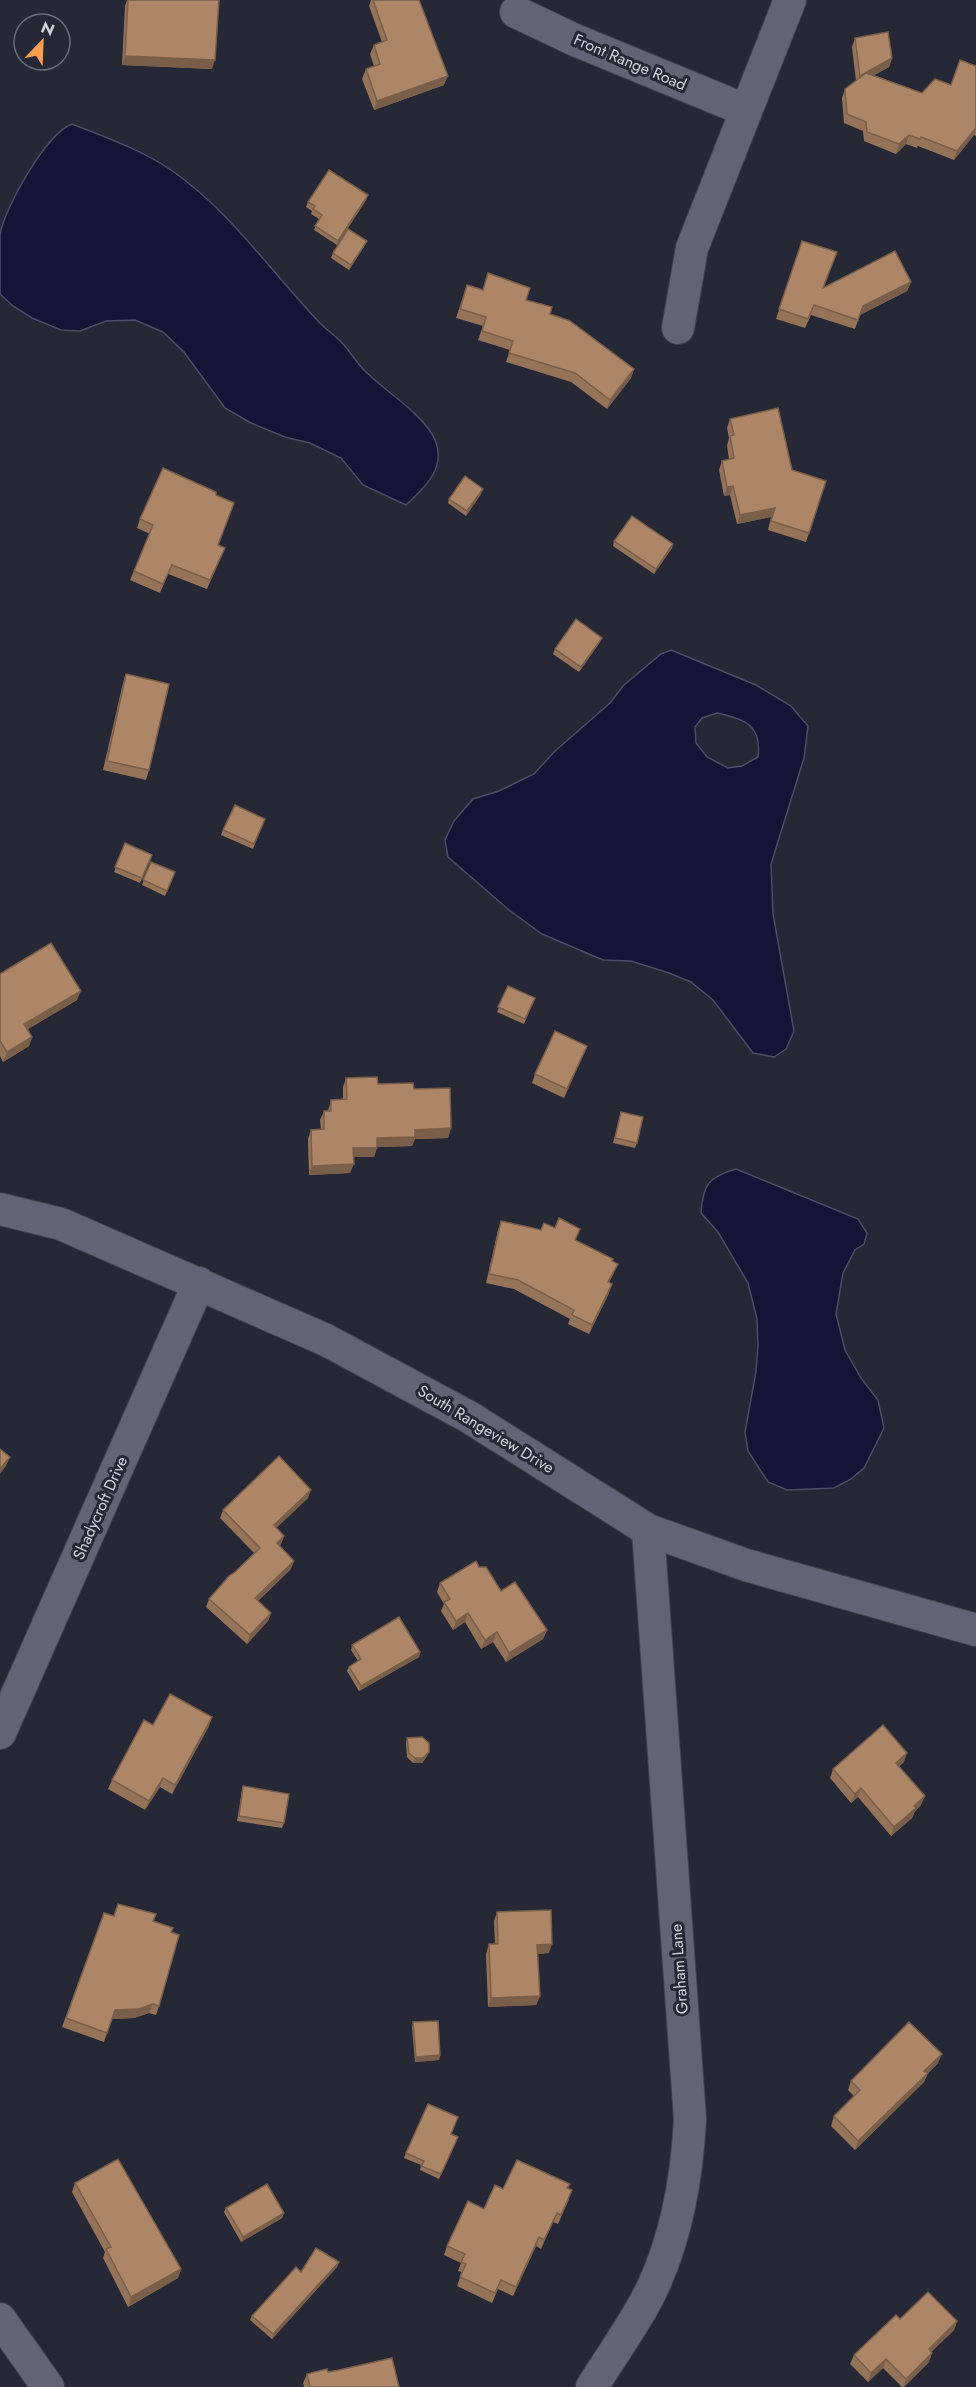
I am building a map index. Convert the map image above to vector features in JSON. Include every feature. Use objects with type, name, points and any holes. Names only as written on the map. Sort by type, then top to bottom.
[{"type":"street","points":[[678,328],[692,248],[790,0]]},
{"type":"street","name":"Front Range Road","points":[[516,12],[575,40],[745,110]]},
{"type":"street","name":"South Rangeview Drive","points":[[0,1209],[61,1224],[326,1340],[426,1392],[519,1447],[648,1530],[756,1568],[976,1630]]},
{"type":"street","name":"Shadycroft Drive","points":[[0,1733],[199,1283]]},
{"type":"street","name":"Graham Lane","points":[[592,2387],[653,2285],[676,2223],[687,2167],[690,2119],[648,1530]]},
{"type":"street","points":[[0,2319],[48,2387]]},
{"type":"shaded area","points":[[72,124],[148,156],[171,170],[212,203],[299,301],[344,345],[358,364],[430,430],[438,450],[436,468],[420,492],[406,505],[363,485],[341,458],[310,443],[285,437],[251,423],[225,408],[184,352],[163,332],[135,320],[106,321],[80,331],[61,330],[32,318],[0,294],[0,234],[3,222],[18,190],[39,156],[62,130]]},
{"type":"shaded area","points":[[671,650],[756,685],[791,706],[808,726],[804,758],[771,864],[773,914],[794,1031],[786,1049],[774,1057],[753,1053],[713,1000],[691,982],[631,961],[603,960],[542,934],[509,910],[448,857],[445,840],[454,821],[473,799],[499,791],[534,774],[554,752],[610,703],[624,685],[661,654]],"holes":[[[717,713],[750,725],[757,737],[758,757],[742,766],[728,768],[707,757],[696,743],[695,727],[702,718]]]},
{"type":"shaded area","points":[[736,1169],[858,1219],[867,1233],[864,1244],[855,1250],[843,1273],[836,1314],[845,1350],[861,1378],[878,1400],[884,1428],[864,1468],[851,1479],[834,1488],[787,1490],[768,1482],[748,1451],[745,1432],[756,1372],[757,1319],[748,1283],[718,1232],[701,1213],[703,1195],[709,1183],[719,1175]]},
{"type":"building","points":[[128,0],[219,0],[215,60],[125,56]]},
{"type":"building","points":[[373,0],[419,0],[448,76],[377,101],[366,69],[380,64],[374,45],[387,40]]},
{"type":"building","points":[[888,32],[892,58],[860,76],[855,38]]},
{"type":"building","points":[[960,60],[976,66],[976,128],[957,151],[921,137],[920,139],[909,135],[899,144],[867,132],[866,122],[847,114],[845,89],[866,73],[922,93],[935,79],[951,85]]},
{"type":"building","points":[[329,170],[368,195],[338,241],[315,226],[322,215],[313,209],[315,206],[308,202]]},
{"type":"building","points":[[348,229],[367,241],[351,265],[333,253]]},
{"type":"building","points":[[802,241],[837,252],[823,288],[895,251],[911,282],[863,306],[858,320],[814,305],[808,319],[779,309]]},
{"type":"building","points":[[488,273],[530,288],[526,300],[552,307],[550,314],[570,321],[634,369],[610,400],[575,373],[509,353],[513,341],[482,331],[486,317],[460,309],[467,285],[483,290]]},
{"type":"building","points":[[778,408],[792,470],[826,481],[809,533],[771,521],[775,508],[740,515],[733,486],[727,487],[722,461],[734,458],[730,436],[734,435],[730,419]]},
{"type":"building","points":[[163,468],[216,492],[216,495],[234,503],[218,545],[225,548],[210,580],[172,565],[163,584],[134,571],[153,525],[140,519]]},
{"type":"building","points":[[465,476],[483,489],[467,511],[449,499]]},
{"type":"building","points":[[632,516],[673,544],[656,569],[614,541]]},
{"type":"building","points":[[576,619],[602,638],[581,667],[555,649]]},
{"type":"building","points":[[126,674],[169,684],[149,770],[107,761]]},
{"type":"building","points":[[235,805],[265,819],[254,844],[223,830]]},
{"type":"building","points":[[125,843],[152,855],[142,878],[115,867]]},
{"type":"building","points":[[151,862],[175,872],[167,891],[143,880]]},
{"type":"building","points":[[51,943],[81,991],[24,1024],[32,1037],[7,1052],[0,1041],[0,974]]},
{"type":"building","points":[[508,986],[535,998],[525,1019],[498,1007]]},
{"type":"building","points":[[555,1031],[587,1046],[567,1089],[535,1074]]},
{"type":"building","points":[[377,1077],[378,1084],[413,1083],[414,1089],[450,1088],[451,1128],[415,1130],[415,1137],[377,1138],[377,1148],[353,1148],[354,1164],[312,1166],[311,1130],[324,1129],[324,1111],[331,1111],[331,1100],[347,1099],[346,1078]]},
{"type":"building","points":[[621,1112],[643,1117],[637,1143],[615,1138]]},
{"type":"building","points":[[559,1218],[580,1229],[575,1240],[613,1259],[612,1261],[618,1264],[608,1282],[612,1284],[592,1325],[572,1315],[574,1310],[518,1280],[489,1274],[501,1221],[541,1230],[544,1223],[555,1228]]},
{"type":"building","points":[[0,1449],[10,1457],[0,1469]]},
{"type":"building","points":[[279,1456],[311,1490],[274,1525],[284,1536],[277,1543],[294,1561],[255,1598],[271,1613],[250,1635],[209,1599],[229,1576],[260,1548],[223,1510]]},
{"type":"building","points":[[476,1561],[479,1567],[486,1567],[501,1591],[515,1582],[547,1630],[509,1653],[497,1632],[485,1640],[468,1613],[456,1621],[444,1602],[450,1599],[440,1583]]},
{"type":"building","points":[[399,1617],[420,1652],[361,1686],[349,1667],[361,1659],[352,1645]]},
{"type":"building","points":[[170,1694],[212,1717],[175,1785],[163,1778],[149,1801],[112,1780],[144,1720],[153,1725]]},
{"type":"building","points":[[883,1725],[907,1753],[896,1763],[925,1796],[914,1806],[916,1808],[894,1827],[861,1788],[855,1794],[833,1769]]},
{"type":"building","points":[[422,1737],[429,1743],[429,1752],[423,1758],[415,1758],[409,1753],[407,1738]]},
{"type":"building","points":[[243,1786],[289,1794],[284,1823],[239,1816]]},
{"type":"building","points":[[118,1904],[156,1914],[153,1921],[173,1928],[171,1932],[179,1935],[159,2006],[153,2004],[138,2009],[115,2010],[107,2033],[66,2018],[104,1913],[114,1916]]},
{"type":"building","points":[[551,1910],[552,1944],[537,1945],[540,1996],[491,1998],[489,1944],[498,1944],[497,1912]]},
{"type":"building","points":[[438,2021],[440,2055],[416,2057],[413,2022]]},
{"type":"building","points":[[909,2022],[942,2054],[924,2071],[928,2073],[858,2141],[834,2116],[860,2090],[851,2081]]},
{"type":"building","points":[[428,2104],[458,2117],[451,2134],[458,2137],[441,2174],[421,2166],[424,2161],[406,2153]]},
{"type":"building","points":[[118,2159],[181,2269],[131,2297],[106,2249],[111,2247],[75,2183]]},
{"type":"building","points":[[517,2160],[570,2184],[567,2188],[572,2190],[561,2215],[557,2213],[544,2240],[539,2237],[516,2287],[501,2280],[495,2293],[460,2277],[466,2264],[461,2262],[465,2254],[447,2246],[468,2201],[484,2209],[495,2185],[503,2189]]},
{"type":"building","points":[[267,2184],[284,2213],[243,2237],[226,2208]]},
{"type":"building","points":[[316,2248],[339,2262],[273,2334],[252,2316],[296,2267],[301,2272]]},
{"type":"building","points":[[928,2292],[957,2321],[929,2349],[932,2353],[906,2379],[886,2359],[871,2373],[854,2355],[896,2315],[900,2319]]},
{"type":"building","points":[[392,2358],[399,2387],[310,2387],[307,2374],[327,2369],[328,2372],[339,2370]]}]
